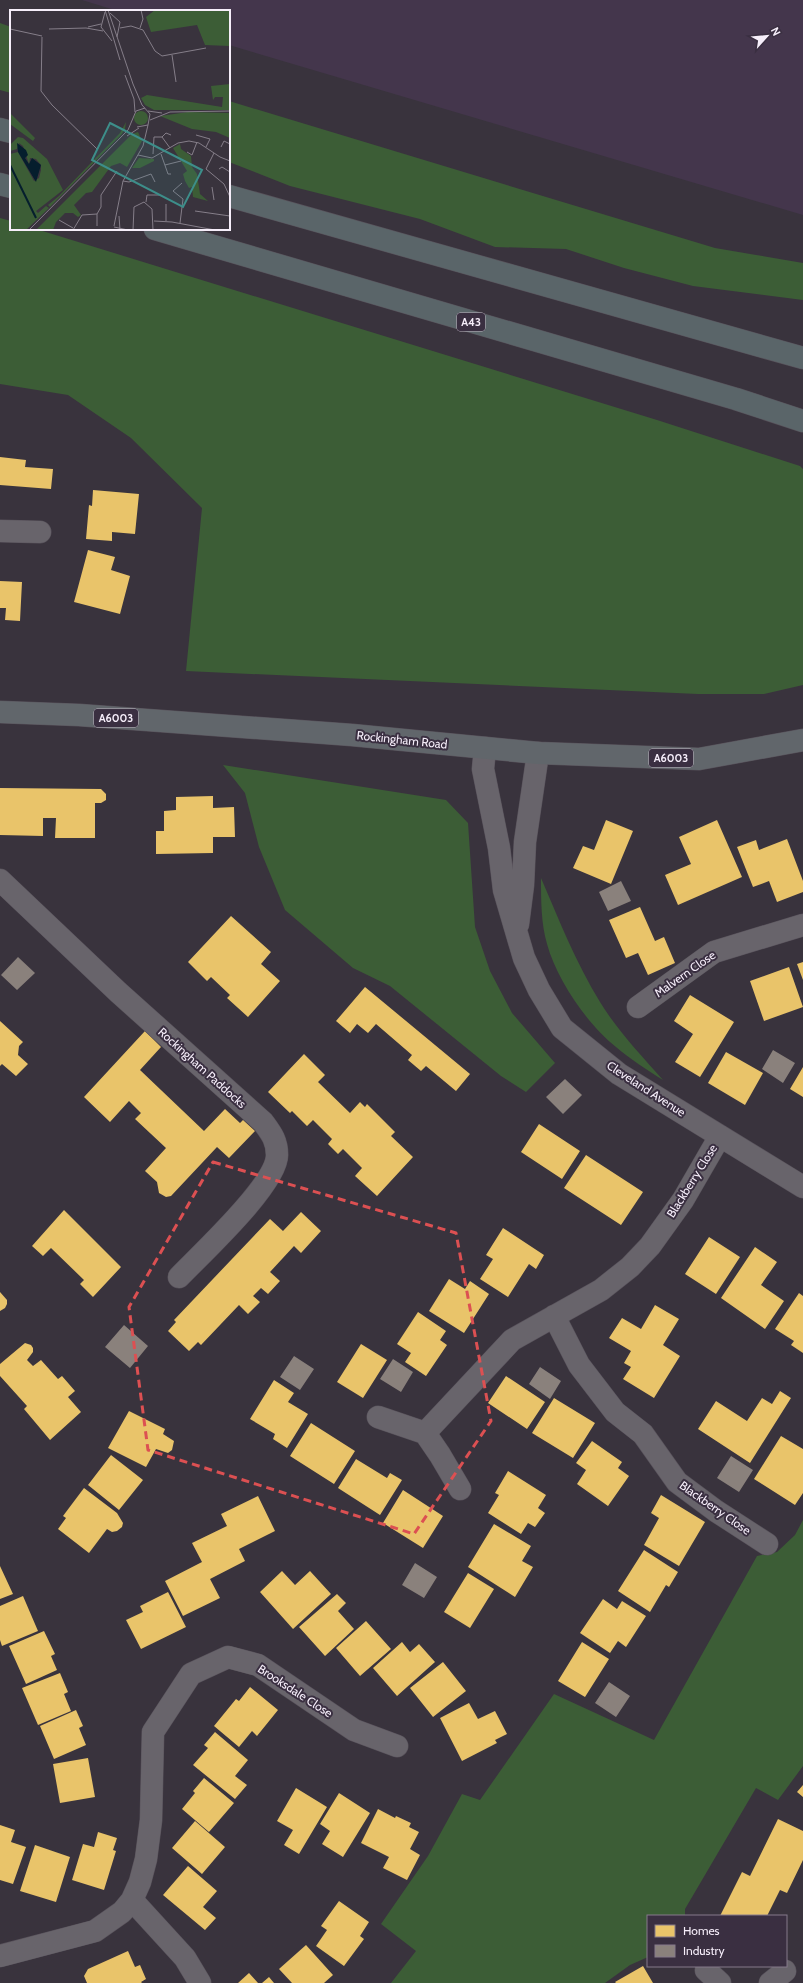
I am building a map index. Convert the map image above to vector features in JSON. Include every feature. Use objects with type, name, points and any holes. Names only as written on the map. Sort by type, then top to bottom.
[{"type":"highway","points":[[0,129],[10,132]]},
{"type":"highway","points":[[0,184],[10,187]]},
{"type":"highway","points":[[230,196],[803,358]]},
{"type":"highway","name":"A43","points":[[158,230],[736,399],[803,421]]},
{"type":"main road","name":"Rockingham Road","points":[[0,712],[79,714],[352,735],[538,753],[699,759],[803,740]]},
{"type":"street","points":[[0,532],[40,532]]},
{"type":"street","name":"Cleveland Avenue","points":[[485,748],[483,769],[499,848],[504,890],[524,958],[539,990],[562,1028],[619,1074],[803,1187]]},
{"type":"street","name":"Cleveland Avenue","points":[[516,933],[523,885],[525,842],[538,753]]},
{"type":"street","name":"Rockingham Paddocks","points":[[0,880],[118,992],[263,1122],[276,1139],[277,1156],[270,1176],[257,1194],[179,1277]]},
{"type":"street","name":"Malvern Close","points":[[638,1007],[714,952],[803,925]]},
{"type":"street","name":"Blackberry Close","points":[[425,1433],[512,1340],[601,1290],[630,1266],[645,1251],[683,1200],[720,1136]]},
{"type":"street","name":"Blackberry Close","points":[[554,1316],[579,1365],[615,1412],[643,1434],[677,1482],[716,1511],[767,1544]]},
{"type":"street","points":[[378,1417],[425,1433],[460,1489]]},
{"type":"street","name":"Brooksdale Close","points":[[0,1956],[95,1931],[122,1912],[132,1900],[140,1882],[146,1859],[151,1820],[153,1732],[191,1674],[228,1657],[258,1665],[354,1730],[397,1746]]},
{"type":"street","points":[[132,1900],[185,1958],[200,1983]]},
{"type":"highlighted area","points":[[213,1162],[456,1233],[491,1421],[414,1534],[148,1450],[129,1307]]},
{"type":"shaded area","points":[[82,0],[803,0],[803,215],[230,45],[230,10],[115,10]]},
{"type":"green space","points":[[0,23],[10,27],[10,93],[0,90]]},
{"type":"green space","points":[[230,101],[715,248],[803,263],[803,300],[693,286],[624,268],[566,249],[495,247],[420,219],[290,186],[230,162]]},
{"type":"green space","points":[[0,218],[10,221],[10,230],[39,230],[657,420],[800,466],[803,469],[803,685],[764,694],[698,694],[186,671],[202,508],[131,438],[68,395],[0,384]]},
{"type":"green space","points":[[223,765],[446,800],[468,823],[475,927],[490,971],[512,1013],[555,1063],[526,1092],[501,1076],[390,986],[353,968],[285,910],[259,847],[245,793]]},
{"type":"green space","points":[[541,878],[576,957],[600,1002],[638,1052],[663,1080],[616,1047],[594,1026],[574,1000],[558,972],[547,944],[542,911]]},
{"type":"green space","points":[[803,1520],[803,1766],[778,1800],[756,1788],[685,1909],[685,1915],[647,1915],[647,1957],[630,1965],[605,1983],[391,1983],[416,1951],[381,1924],[428,1856],[462,1794],[480,1800],[554,1694],[654,1740],[757,1556],[777,1552],[795,1535]]},
{"type":"building: Homes","points":[[0,457],[26,460],[25,467],[53,469],[51,489],[0,485]]},
{"type":"building: Homes","points":[[93,490],[139,494],[135,534],[112,532],[112,541],[86,539],[89,505],[92,506]]},
{"type":"building: Homes","points":[[88,550],[115,557],[111,570],[130,576],[120,614],[74,602]]},
{"type":"building: Homes","points":[[0,581],[22,582],[20,621],[5,620],[6,608],[0,608]]},
{"type":"building: Homes","points":[[0,788],[101,789],[106,794],[106,800],[101,803],[95,803],[95,838],[55,838],[56,818],[43,818],[43,836],[0,835]]},
{"type":"building: Homes","points":[[213,796],[213,808],[234,807],[235,837],[213,837],[213,853],[156,854],[156,831],[164,831],[164,811],[176,810],[176,797]]},
{"type":"building: Homes","points":[[606,820],[633,831],[611,884],[573,868],[583,846],[594,850]]},
{"type":"building: Homes","points":[[717,820],[742,877],[678,905],[665,875],[691,864],[679,837]]},
{"type":"building: Homes","points":[[787,839],[803,881],[803,892],[777,902],[769,881],[753,887],[737,847],[756,840],[759,850]]},
{"type":"building: Homes","points":[[640,907],[655,941],[664,937],[675,963],[648,975],[638,953],[626,958],[609,920]]},
{"type":"building: Homes","points":[[231,916],[271,952],[261,964],[280,981],[248,1017],[227,998],[230,995],[211,977],[207,981],[188,962]]},
{"type":"building: Homes","points":[[803,962],[803,980],[797,964]]},
{"type":"building: Homes","points":[[789,967],[803,1007],[764,1021],[750,981]]},
{"type":"building: Homes","points":[[365,987],[470,1074],[456,1091],[426,1066],[421,1071],[408,1060],[412,1055],[376,1024],[368,1033],[357,1024],[350,1033],[336,1021]]},
{"type":"building: Homes","points":[[690,995],[734,1022],[700,1077],[675,1062],[693,1034],[674,1021]]},
{"type":"building: Homes","points":[[0,1021],[23,1042],[19,1046],[18,1055],[28,1064],[16,1076],[2,1064],[0,1066]]},
{"type":"building: Homes","points":[[145,1031],[161,1047],[140,1070],[204,1131],[225,1109],[240,1123],[243,1120],[255,1131],[229,1158],[217,1147],[171,1196],[166,1197],[159,1193],[157,1182],[145,1171],[166,1148],[135,1119],[141,1113],[129,1101],[110,1122],[84,1097]]},
{"type":"building: Homes","points":[[726,1052],[763,1073],[745,1105],[708,1083]]},
{"type":"building: Homes","points":[[304,1054],[325,1075],[318,1082],[350,1113],[360,1102],[365,1107],[367,1104],[395,1132],[391,1136],[413,1157],[377,1196],[355,1176],[362,1168],[343,1149],[338,1154],[328,1144],[332,1139],[313,1120],[307,1126],[292,1111],[290,1113],[268,1092]]},
{"type":"building: Homes","points":[[803,1067],[803,1097],[790,1089]]},
{"type":"building: Homes","points":[[539,1124],[580,1151],[562,1179],[521,1152]]},
{"type":"building: Homes","points":[[586,1155],[643,1192],[621,1225],[564,1188]]},
{"type":"building: Homes","points":[[64,1210],[121,1267],[93,1297],[80,1284],[84,1280],[51,1248],[43,1256],[32,1246]]},
{"type":"building: Homes","points":[[301,1212],[321,1231],[301,1253],[294,1246],[270,1272],[280,1281],[268,1294],[261,1288],[253,1296],[260,1302],[248,1314],[239,1305],[201,1345],[198,1342],[189,1351],[168,1331],[176,1322],[174,1320],[270,1219],[283,1231]]},
{"type":"building: Homes","points":[[503,1228],[544,1255],[536,1269],[529,1264],[508,1297],[480,1279],[493,1259],[486,1255]]},
{"type":"building: Homes","points":[[709,1237],[740,1257],[716,1294],[685,1274]]},
{"type":"building: Homes","points":[[755,1247],[777,1262],[761,1285],[784,1301],[765,1329],[721,1298]]},
{"type":"building: Homes","points":[[449,1279],[465,1289],[470,1281],[489,1294],[464,1333],[429,1311]]},
{"type":"building: Homes","points":[[0,1292],[7,1300],[7,1304],[5,1308],[0,1311]]},
{"type":"building: Homes","points":[[799,1293],[803,1296],[803,1353],[791,1345],[794,1341],[775,1329]]},
{"type":"building: Homes","points":[[655,1305],[679,1319],[663,1345],[680,1356],[654,1398],[623,1379],[631,1367],[624,1363],[631,1351],[609,1338],[622,1318],[641,1329]]},
{"type":"building: Homes","points":[[418,1312],[446,1331],[440,1340],[447,1345],[426,1376],[405,1362],[411,1353],[397,1344]]},
{"type":"building: Homes","points":[[25,1343],[31,1345],[33,1348],[33,1352],[27,1360],[33,1366],[41,1360],[58,1379],[62,1376],[75,1391],[68,1397],[81,1412],[50,1440],[24,1409],[27,1406],[0,1376],[0,1364]]},
{"type":"building: Homes","points":[[361,1344],[387,1360],[363,1398],[337,1382]]},
{"type":"building: Homes","points":[[506,1376],[545,1402],[527,1429],[488,1403]]},
{"type":"building: Homes","points":[[274,1380],[294,1393],[288,1402],[308,1414],[287,1448],[273,1439],[275,1434],[250,1419]]},
{"type":"building: Homes","points":[[780,1391],[791,1398],[750,1463],[698,1429],[716,1401],[747,1421],[762,1398],[772,1404]]},
{"type":"building: Homes","points":[[554,1398],[595,1423],[573,1458],[532,1433]]},
{"type":"building: Homes","points":[[129,1411],[165,1429],[163,1434],[174,1441],[172,1450],[168,1453],[156,1449],[146,1467],[108,1448]]},
{"type":"building: Homes","points":[[311,1423],[355,1451],[334,1484],[290,1456]]},
{"type":"building: Homes","points":[[781,1436],[803,1449],[803,1493],[795,1505],[754,1479]]},
{"type":"building: Homes","points":[[592,1441],[622,1462],[618,1468],[629,1476],[608,1506],[577,1484],[586,1470],[576,1463]]},
{"type":"building: Homes","points":[[111,1455],[143,1480],[119,1510],[88,1485]]},
{"type":"building: Homes","points":[[356,1459],[387,1478],[390,1473],[402,1480],[380,1515],[338,1488]]},
{"type":"building: Homes","points":[[508,1471],[546,1495],[538,1508],[545,1513],[535,1527],[528,1523],[521,1534],[488,1513],[499,1495],[495,1493]]},
{"type":"building: Homes","points":[[84,1488],[117,1513],[123,1523],[122,1527],[117,1531],[112,1532],[107,1529],[89,1553],[58,1529],[66,1518],[63,1516]]},
{"type":"building: Homes","points":[[403,1490],[443,1516],[423,1548],[383,1523]]},
{"type":"building: Homes","points":[[661,1495],[705,1522],[679,1566],[644,1545],[659,1518],[651,1513]]},
{"type":"building: Homes","points":[[258,1496],[275,1531],[239,1549],[245,1561],[210,1579],[220,1598],[183,1616],[165,1581],[202,1562],[192,1543],[227,1526],[221,1514]]},
{"type":"building: Homes","points":[[494,1524],[531,1546],[522,1561],[533,1567],[515,1597],[468,1567]]},
{"type":"building: Homes","points":[[644,1550],[678,1572],[669,1587],[666,1585],[650,1612],[618,1591]]},
{"type":"building: Homes","points":[[0,1566],[13,1594],[0,1599]]},
{"type":"building: Homes","points":[[282,1571],[295,1585],[310,1571],[331,1594],[293,1629],[260,1592]]},
{"type":"building: Homes","points":[[468,1573],[494,1589],[470,1628],[444,1612]]},
{"type":"building: Homes","points":[[168,1592],[186,1627],[141,1649],[126,1620],[143,1612],[140,1606]]},
{"type":"building: Homes","points":[[337,1594],[346,1603],[338,1611],[354,1629],[325,1656],[299,1627]]},
{"type":"building: Homes","points":[[23,1596],[38,1631],[2,1646],[0,1640],[0,1606]]},
{"type":"building: Homes","points":[[603,1599],[617,1609],[622,1601],[646,1616],[626,1647],[618,1641],[610,1653],[580,1633]]},
{"type":"building: Homes","points":[[366,1621],[391,1649],[360,1676],[336,1648]]},
{"type":"building: Homes","points":[[44,1631],[55,1654],[51,1656],[57,1670],[26,1684],[9,1646]]},
{"type":"building: Homes","points":[[402,1642],[410,1652],[419,1644],[435,1662],[397,1696],[373,1668]]},
{"type":"building: Homes","points":[[582,1642],[609,1659],[585,1697],[558,1681]]},
{"type":"building: Homes","points":[[443,1662],[466,1691],[433,1717],[410,1688]]},
{"type":"building: Homes","points":[[60,1673],[68,1692],[64,1694],[71,1711],[38,1725],[22,1688]]},
{"type":"building: Homes","points":[[250,1687],[278,1710],[257,1736],[252,1731],[239,1747],[214,1726],[236,1699],[239,1701]]},
{"type":"building: Homes","points":[[469,1703],[478,1719],[495,1711],[507,1734],[495,1740],[497,1743],[462,1761],[440,1718]]},
{"type":"building: Homes","points":[[76,1710],[83,1726],[79,1728],[86,1745],[54,1759],[40,1726]]},
{"type":"building: Homes","points":[[215,1732],[248,1760],[235,1776],[247,1785],[235,1799],[193,1765],[208,1748],[204,1745]]},
{"type":"building: Homes","points":[[88,1758],[95,1797],[60,1803],[53,1764]]},
{"type":"building: Homes","points":[[204,1778],[234,1803],[209,1832],[182,1809],[195,1793],[193,1791]]},
{"type":"building: Homes","points":[[803,1785],[803,1797],[797,1792]]},
{"type":"building: Homes","points":[[296,1788],[327,1807],[299,1854],[284,1845],[293,1830],[277,1821]]},
{"type":"building: Homes","points":[[339,1793],[370,1813],[343,1857],[322,1844],[330,1831],[320,1824]]},
{"type":"building: Homes","points":[[378,1809],[395,1818],[396,1816],[411,1823],[409,1827],[419,1832],[410,1849],[420,1855],[407,1880],[383,1868],[389,1857],[361,1843]]},
{"type":"building: Homes","points":[[778,1819],[803,1831],[803,1860],[787,1893],[780,1890],[768,1915],[720,1915],[742,1872],[750,1876]]},
{"type":"building: Homes","points":[[195,1821],[225,1847],[202,1874],[172,1848]]},
{"type":"building: Homes","points":[[0,1825],[15,1830],[11,1842],[26,1847],[13,1884],[0,1880]]},
{"type":"building: Homes","points":[[98,1832],[117,1838],[113,1850],[116,1851],[104,1890],[72,1880],[83,1844],[94,1847]]},
{"type":"building: Homes","points":[[35,1845],[70,1857],[56,1902],[20,1891]]},
{"type":"building: Homes","points":[[188,1866],[217,1891],[203,1907],[216,1918],[205,1930],[163,1895]]},
{"type":"building: Homes","points":[[339,1901],[369,1922],[360,1936],[364,1939],[344,1966],[316,1946],[327,1930],[321,1926]]},
{"type":"building: Homes","points":[[306,1945],[333,1975],[324,1983],[292,1983],[279,1969]]},
{"type":"building: Homes","points":[[128,1951],[135,1967],[140,1965],[146,1979],[141,1982],[142,1983],[87,1983],[84,1976],[88,1969]]},
{"type":"building: Homes","points":[[643,1966],[653,1983],[615,1982]]},
{"type":"building: Homes","points":[[249,1973],[258,1983],[238,1983]]},
{"type":"building: Homes","points":[[269,1977],[274,1983],[262,1983]]},
{"type":"building: Industry","points":[[621,881],[631,901],[608,911],[599,892]]},
{"type":"building: Industry","points":[[18,957],[35,973],[17,990],[1,975]]},
{"type":"building: Industry","points":[[773,1050],[795,1063],[783,1083],[762,1069]]},
{"type":"building: Industry","points":[[565,1079],[582,1095],[563,1114],[546,1097]]},
{"type":"building: Industry","points":[[124,1325],[148,1346],[130,1368],[105,1347]]},
{"type":"building: Industry","points":[[294,1356],[314,1369],[300,1390],[280,1377]]},
{"type":"building: Industry","points":[[393,1359],[413,1372],[401,1392],[380,1379]]},
{"type":"building: Industry","points":[[540,1367],[561,1381],[550,1399],[529,1384]]},
{"type":"building: Industry","points":[[731,1456],[753,1470],[739,1492],[717,1478]]},
{"type":"building: Industry","points":[[415,1563],[437,1577],[424,1598],[402,1585]]},
{"type":"building: Industry","points":[[609,1682],[630,1696],[616,1717],[595,1703]]}]
